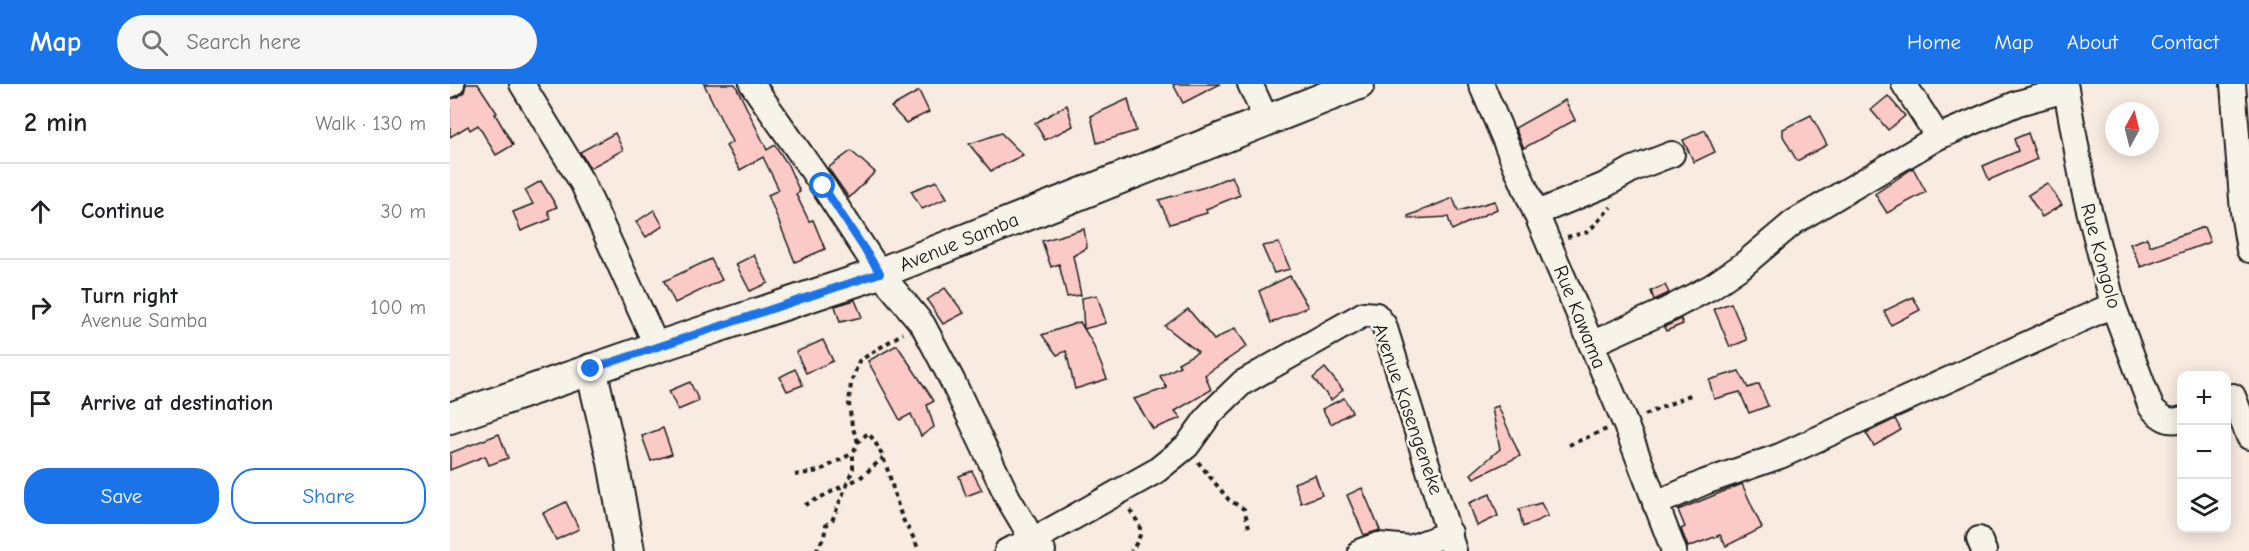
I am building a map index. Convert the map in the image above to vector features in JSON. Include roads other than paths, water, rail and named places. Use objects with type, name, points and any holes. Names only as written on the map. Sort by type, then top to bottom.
[{"type":"street","points":[[522,84],[583,184],[657,347]]},
{"type":"street","points":[[752,84],[880,273],[923,325],[1008,498],[1038,545]]},
{"type":"street","points":[[1250,84],[1267,121]]},
{"type":"street","name":"Avenue Samba","points":[[450,418],[880,273],[1359,84]]},
{"type":"street","name":"Rue Kawama","points":[[1482,84],[1625,423],[1674,551]]},
{"type":"street","points":[[1904,84],[1938,137]]},
{"type":"street","points":[[2233,84],[2243,212],[2249,250]]},
{"type":"street","points":[[1591,344],[1667,310],[1711,287],[1743,265],[1794,222],[1938,137],[2018,103],[2065,87]]},
{"type":"street","name":"Rue Kongolo","points":[[2065,87],[2084,190],[2113,305],[2151,408],[2172,419]]},
{"type":"street","points":[[1537,213],[1605,185],[1632,169],[1672,154]]},
{"type":"street","points":[[1655,504],[1705,482],[1780,456],[2113,305]]},
{"type":"street","name":"Avenue Kasengeneke","points":[[1007,551],[1038,545],[1156,471],[1187,446],[1210,414],[1242,383],[1364,314],[1376,315],[1384,325],[1452,542]]},
{"type":"street","points":[[591,369],[614,462],[629,551]]},
{"type":"street","points":[[2236,393],[2249,437]]},
{"type":"street","points":[[1361,551],[1378,545],[1410,548],[1452,542]]}]
